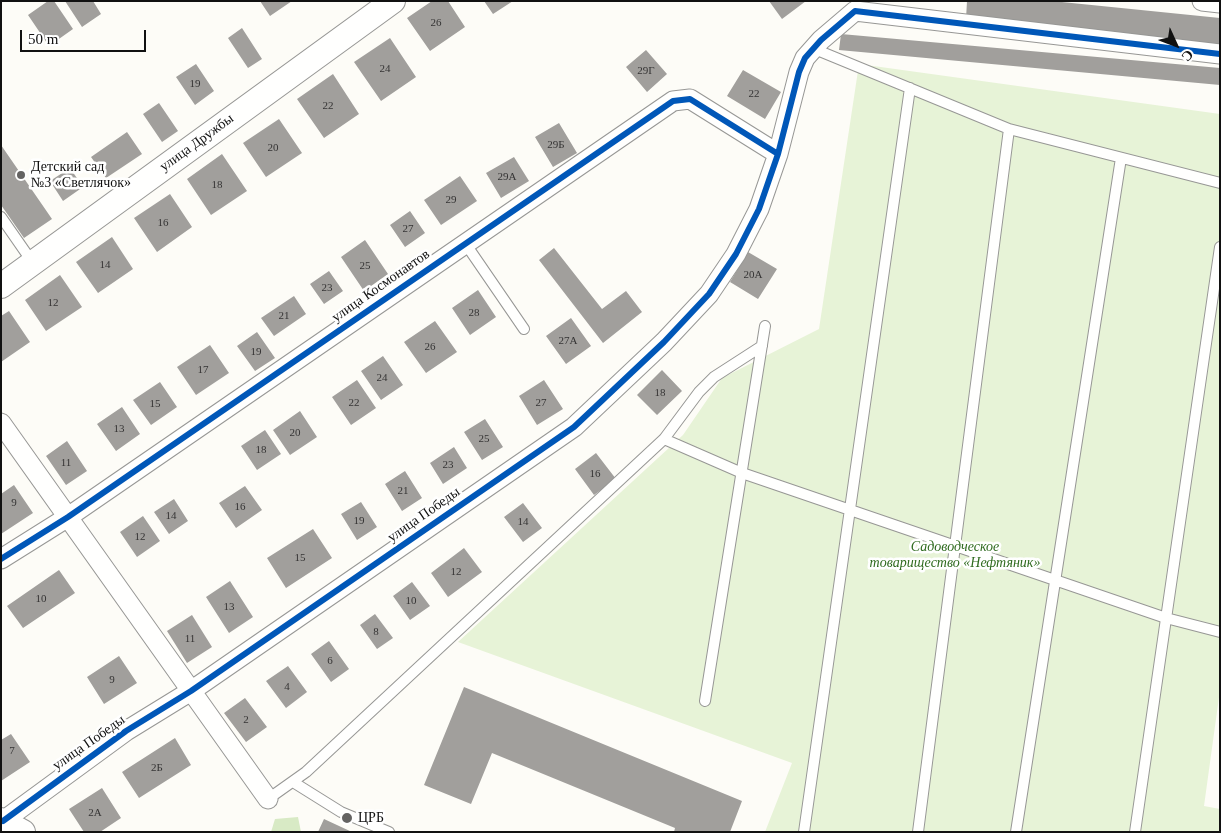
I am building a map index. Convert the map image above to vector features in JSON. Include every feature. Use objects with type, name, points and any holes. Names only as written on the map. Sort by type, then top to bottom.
[{"type":"street","name":"улица Дружбы","points":[[1,286],[393,1]]},
{"type":"street","points":[[1202,1],[1220,3]]},
{"type":"street","points":[[812,48],[861,6],[1220,54]]},
{"type":"street","name":"улица Победы","points":[[9,824],[126,732],[191,691],[574,427],[664,342],[709,294],[736,254],[759,209],[778,154],[799,72],[812,48]]},
{"type":"street","name":"улица Космонавтов","points":[[1,559],[68,517],[672,101],[682,98],[690,99],[778,154]]},
{"type":"street","points":[[1,423],[268,799]]},
{"type":"lane","points":[[812,48],[1009,128],[1220,183]]},
{"type":"lane","points":[[804,832],[910,88]]},
{"type":"lane","points":[[918,832],[1009,128]]},
{"type":"lane","points":[[1016,832],[1122,158]]},
{"type":"lane","points":[[1,217],[33,263]]},
{"type":"lane","points":[[465,243],[524,330]]},
{"type":"lane","points":[[1135,832],[1220,247]]},
{"type":"lane","points":[[705,701],[765,326]]},
{"type":"lane","points":[[268,799],[293,782],[360,722],[664,439],[698,392],[728,367],[762,346]]},
{"type":"lane","points":[[664,439],[742,473],[1166,618],[1220,632]]},
{"type":"lane","points":[[293,782],[341,812],[387,831]]},
{"type":"green space","name":"Садоводческое товарищество «Нефтяник»","points":[[859,64],[1220,114],[1220,690],[1204,806],[1220,809],[1220,832],[765,832],[792,763],[458,642],[683,435],[722,378],[819,329]]},
{"type":"green space","points":[[298,817],[301,832],[271,832],[275,819]]},
{"type":"building","points":[[48,1],[54,1],[73,29],[49,46],[28,15]]},
{"type":"building","points":[[65,1],[93,1],[101,14],[82,27]]},
{"type":"building","points":[[260,1],[292,1],[270,16]]},
{"type":"building","points":[[432,1],[448,1],[465,27],[430,51],[407,18]]},
{"type":"building","points":[[484,1],[513,1],[493,14]]},
{"type":"building","points":[[769,1],[806,1],[782,19]]},
{"type":"building","points":[[967,1],[1052,1],[1220,18],[1220,46],[966,19]]},
{"type":"building","points":[[242,28],[262,59],[248,68],[228,38]]},
{"type":"building","points":[[841,34],[1220,68],[1220,85],[839,50]]},
{"type":"building","points":[[390,38],[416,77],[381,101],[354,62]]},
{"type":"building","points":[[646,50],[667,74],[647,92],[626,67]]},
{"type":"building","points":[[196,64],[214,91],[195,105],[176,77]]},
{"type":"building","points":[[743,70],[781,92],[765,119],[727,96]]},
{"type":"building","points":[[333,74],[359,114],[324,138],[297,99]]},
{"type":"building","points":[[159,103],[178,131],[162,142],[143,114]]},
{"type":"building","points":[[279,119],[302,153],[266,177],[243,143]]},
{"type":"building","points":[[559,123],[577,153],[553,167],[535,137]]},
{"type":"building","points":[[127,132],[142,154],[106,178],[91,157]]},
{"type":"building","points":[[1,145],[52,219],[24,238],[1,205]]},
{"type":"building","points":[[222,154],[247,191],[211,215],[187,179]]},
{"type":"building","points":[[514,157],[529,181],[501,198],[486,173]]},
{"type":"building","points":[[70,168],[83,187],[63,201],[50,181]]},
{"type":"building","points":[[460,176],[477,201],[441,225],[424,200]]},
{"type":"building","points":[[170,194],[192,227],[157,252],[134,218]]},
{"type":"building","points":[[410,211],[425,233],[405,247],[390,225]]},
{"type":"building","points":[[112,237],[133,269],[98,293],[76,262]]},
{"type":"building","points":[[365,240],[388,274],[364,291],[341,257]]},
{"type":"building","points":[[554,248],[602,309],[626,291],[642,312],[603,343],[539,260]]},
{"type":"building","points":[[748,252],[777,269],[758,299],[730,282]]},
{"type":"building","points":[[329,271],[343,291],[324,304],[310,284]]},
{"type":"building","points":[[60,275],[82,307],[46,331],[25,300]]},
{"type":"building","points":[[478,290],[496,317],[470,335],[452,308]]},
{"type":"building","points":[[294,296],[306,314],[274,336],[261,318]]},
{"type":"building","points":[[9,311],[30,342],[1,362],[1,316]]},
{"type":"building","points":[[571,318],[591,346],[566,364],[546,336]]},
{"type":"building","points":[[435,321],[457,352],[426,373],[404,342]]},
{"type":"building","points":[[257,332],[275,358],[255,371],[237,346]]},
{"type":"building","points":[[210,345],[229,373],[196,395],[177,367]]},
{"type":"building","points":[[383,356],[403,385],[381,400],[361,371]]},
{"type":"building","points":[[662,370],[682,391],[657,415],[637,395]]},
{"type":"building","points":[[357,380],[376,408],[351,425],[332,397]]},
{"type":"building","points":[[544,380],[563,409],[537,425],[519,396]]},
{"type":"building","points":[[160,382],[177,407],[151,425],[133,400]]},
{"type":"building","points":[[122,407],[140,434],[116,451],[97,424]]},
{"type":"building","points":[[300,411],[317,437],[290,455],[273,430]]},
{"type":"building","points":[[485,419],[503,447],[482,460],[464,432]]},
{"type":"building","points":[[265,430],[281,454],[257,470],[241,446]]},
{"type":"building","points":[[67,441],[87,471],[66,485],[46,456]]},
{"type":"building","points":[[454,447],[467,468],[443,484],[430,463]]},
{"type":"building","points":[[596,453],[616,479],[594,495],[575,469]]},
{"type":"building","points":[[405,471],[422,498],[402,511],[385,484]]},
{"type":"building","points":[[14,485],[33,513],[1,534],[1,494]]},
{"type":"building","points":[[245,486],[262,510],[236,528],[219,503]]},
{"type":"building","points":[[174,499],[188,521],[169,534],[154,512]]},
{"type":"building","points":[[361,502],[377,527],[357,540],[341,514]]},
{"type":"building","points":[[523,503],[542,528],[523,542],[504,517]]},
{"type":"building","points":[[143,516],[160,541],[137,557],[120,532]]},
{"type":"building","points":[[313,529],[332,558],[286,588],[267,558]]},
{"type":"building","points":[[464,548],[482,572],[448,597],[431,573]]},
{"type":"building","points":[[59,570],[75,593],[23,628],[7,606]]},
{"type":"building","points":[[230,581],[253,617],[229,633],[206,597]]},
{"type":"building","points":[[412,582],[430,606],[410,620],[393,596]]},
{"type":"building","points":[[375,614],[393,638],[377,649],[360,625]]},
{"type":"building","points":[[192,615],[212,647],[187,663],[167,631]]},
{"type":"building","points":[[329,641],[349,669],[331,682],[311,654]]},
{"type":"building","points":[[119,656],[137,683],[104,704],[87,677]]},
{"type":"building","points":[[288,666],[307,692],[286,708],[266,681]]},
{"type":"building","points":[[464,687],[742,801],[730,832],[674,832],[675,828],[492,753],[471,804],[424,785]]},
{"type":"building","points":[[245,698],[267,727],[246,742],[224,713]]},
{"type":"building","points":[[11,734],[30,762],[1,781],[1,740]]},
{"type":"building","points":[[175,738],[191,765],[139,798],[122,772]]},
{"type":"building","points":[[102,788],[121,818],[100,832],[84,832],[69,809]]},
{"type":"building","points":[[324,819],[352,832],[318,832]]},
{"type":"cycle path","points":[[3,821],[126,731],[191,691],[574,427],[664,342],[709,294],[736,254],[759,209],[778,154],[799,72],[805,58],[821,40],[855,11],[1220,54]]},
{"type":"cycle path","points":[[1,559],[68,517],[673,101],[690,99],[778,154]]},
{"type":"place","name":"Детский сад №3 «Светлячок»","points":[[21,175]]},
{"type":"place","name":"ЦРБ","points":[[347,818]]}]
